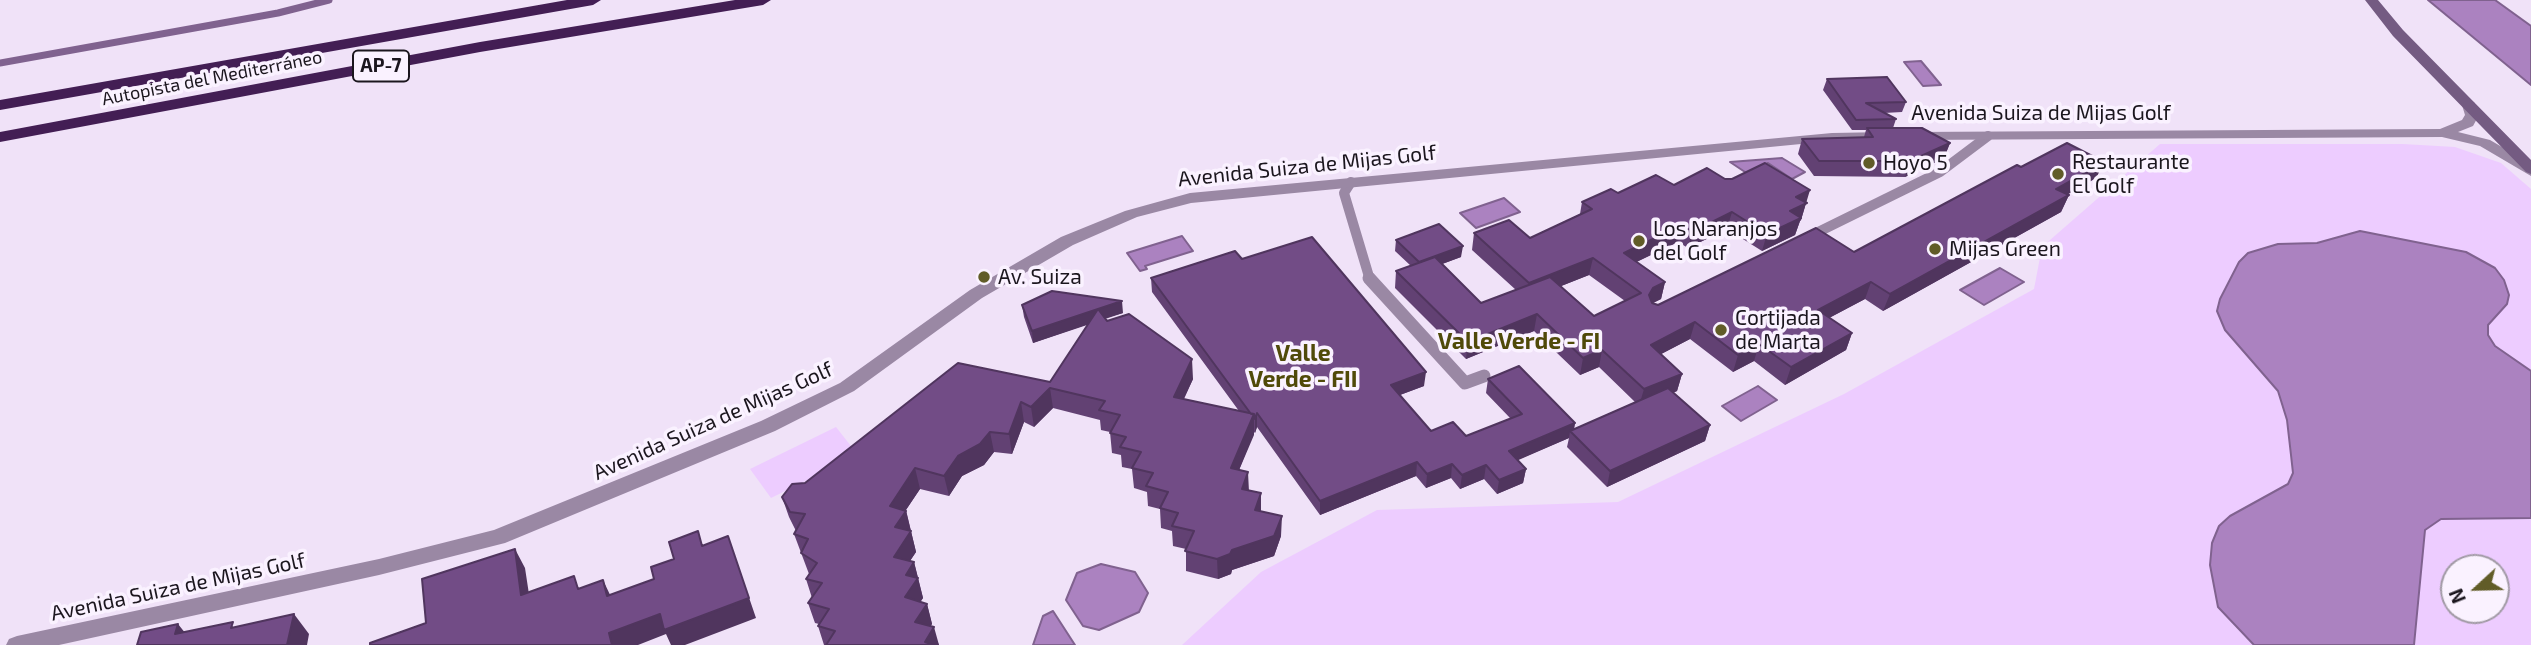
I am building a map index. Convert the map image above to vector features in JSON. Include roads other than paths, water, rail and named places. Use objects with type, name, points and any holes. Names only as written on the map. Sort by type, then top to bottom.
[{"type":"highway","name":"Autopista del Mediterráneo","points":[[0,105],[593,0]]},
{"type":"highway","name":"Autopista del Mediterráneo","points":[[0,137],[480,47],[763,0]]},
{"type":"street","points":[[2371,0],[2398,33],[2531,170]]},
{"type":"street","name":"Avenida Suiza de Mijas Golf","points":[[2442,133],[2468,123],[2472,115],[2469,105]]},
{"type":"street","name":"Avenida Suiza de Mijas Golf","points":[[17,645],[379,567],[498,537],[768,426],[847,387],[976,294],[1067,242],[1131,214],[1190,198],[1832,137],[2442,133],[2485,143],[2531,170]]},
{"type":"lane","points":[[1791,246],[1940,172],[1988,136]]},
{"type":"lane","points":[[1351,182],[1344,193],[1369,279],[1465,383],[1484,376]]},
{"type":"waterway","points":[[0,63],[278,13],[329,0]]},
{"type":"place","name":"Hoyo 5","points":[[1869,163]]},
{"type":"place","name":"Restaurante El Golf","points":[[2058,174]]},
{"type":"place","name":"Los Naranjos del Golf","points":[[1639,241]]},
{"type":"place","name":"Mijas Green","points":[[1935,249]]},
{"type":"place","name":"Av. Suiza","points":[[984,277]]},
{"type":"place","name":"Cortijada de Marta","points":[[1721,330]]},
{"type":"district","name":"Valle Verde - FI","points":[[1519,341]]},
{"type":"district","name":"Valle Verde - FII","points":[[1303,366]]}]
